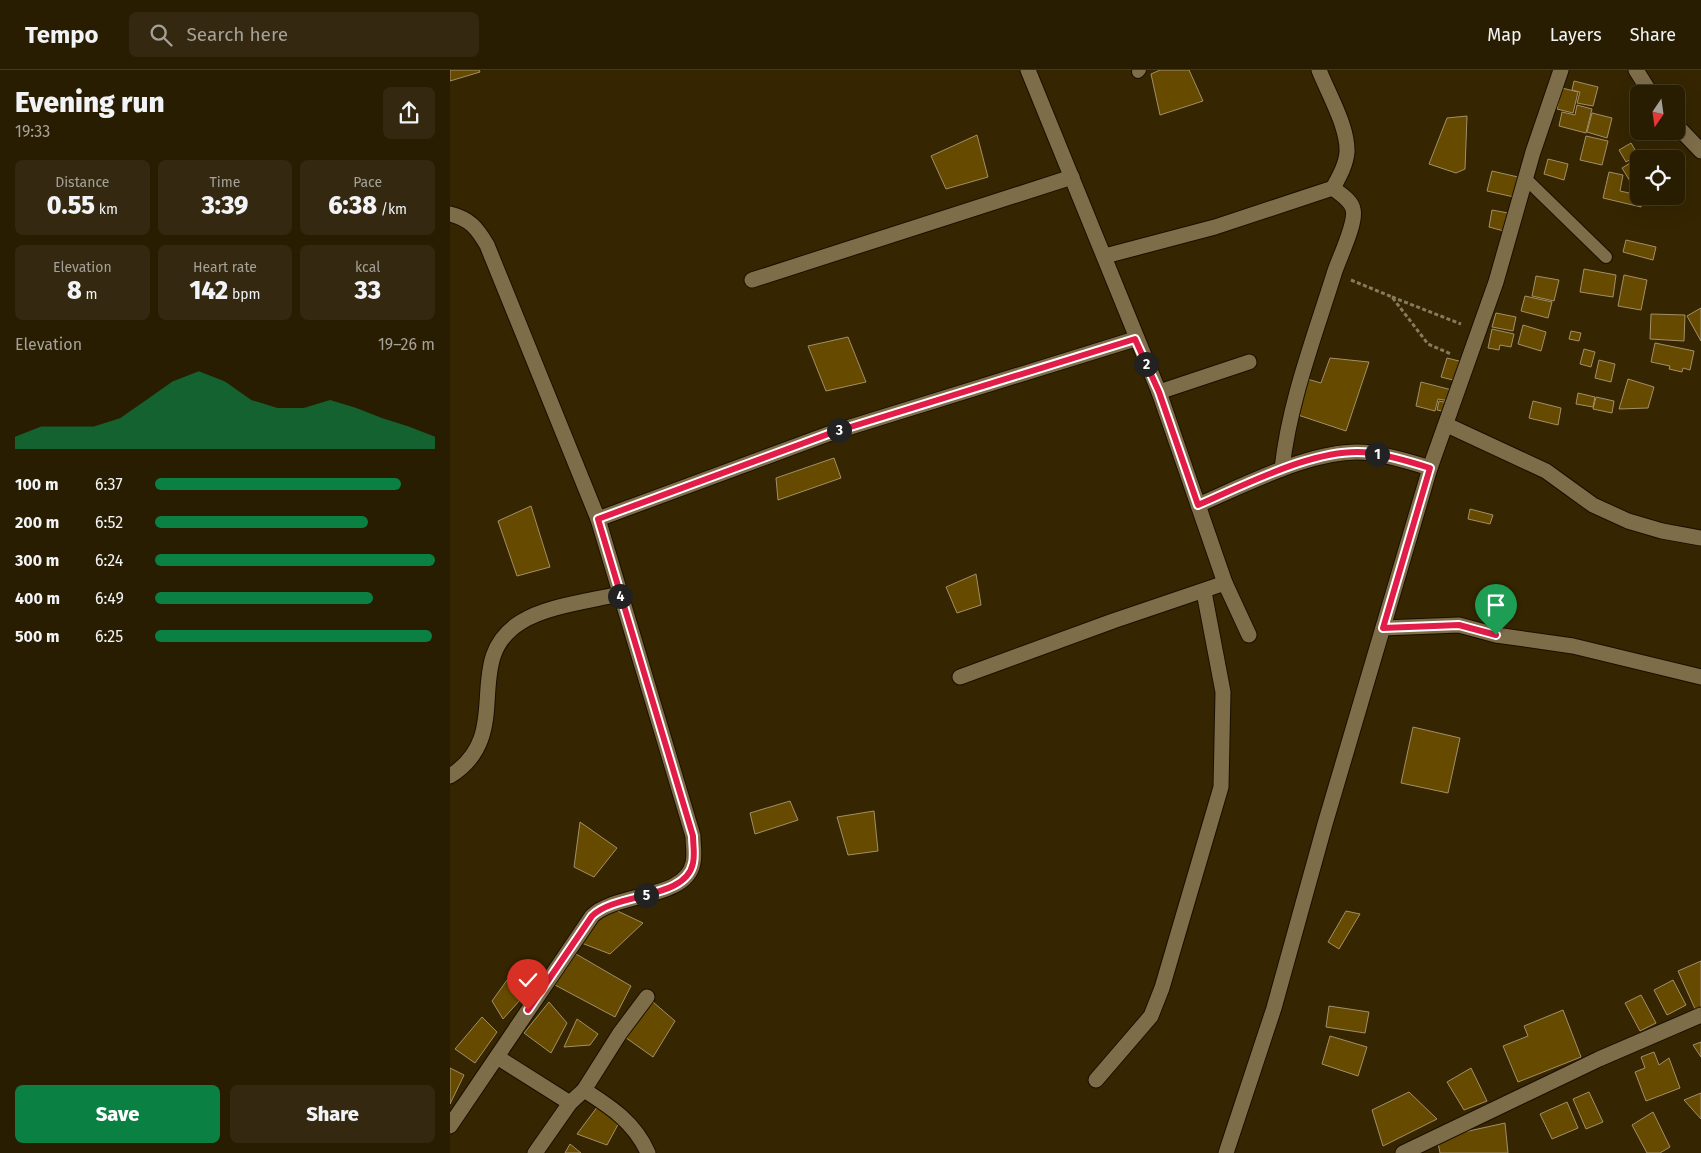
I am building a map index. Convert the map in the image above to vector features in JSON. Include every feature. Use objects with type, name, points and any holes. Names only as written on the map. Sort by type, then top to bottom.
[{"type":"street","points":[[1028,70],[1105,256],[1135,339],[1159,392],[1225,583],[1249,635]]},
{"type":"street","points":[[1105,256],[1215,227],[1332,188],[1342,170],[1347,152],[1345,135],[1319,70]]},
{"type":"street","points":[[1226,1153],[1274,1008],[1430,468],[1447,425],[1469,359],[1527,180],[1533,152],[1561,70]]},
{"type":"street","points":[[1636,70],[1645,85]]},
{"type":"street","points":[[1685,134],[1701,150]]},
{"type":"street","points":[[752,280],[1072,176]]},
{"type":"street","points":[[1282,469],[1285,442],[1292,414],[1354,210],[1350,202],[1332,188]]},
{"type":"street","points":[[450,214],[467,219],[477,228],[487,245],[598,519],[693,836],[693,862],[689,874],[679,883],[663,890],[610,903],[601,907],[592,916],[450,1126]]},
{"type":"street","points":[[598,519],[831,433],[1135,339]]},
{"type":"street","points":[[1159,392],[1249,362]]},
{"type":"street","points":[[1447,425],[1546,471],[1593,505],[1610,513],[1662,531],[1701,538]]},
{"type":"street","points":[[1198,505],[1282,469],[1336,453],[1369,452],[1430,468]]},
{"type":"street","points":[[960,677],[1113,620],[1204,592],[1225,583]]},
{"type":"street","points":[[1096,1080],[1150,1016],[1162,988],[1221,787],[1223,692],[1204,592]]},
{"type":"street","points":[[450,776],[469,761],[481,743],[486,724],[488,677],[494,653],[504,636],[521,622],[544,612],[619,594]]},
{"type":"street","points":[[1383,628],[1459,625],[1496,635],[1573,646],[1701,677]]},
{"type":"street","points":[[535,1153],[570,1104],[584,1090],[620,1033],[647,997]]},
{"type":"street","points":[[1403,1153],[1599,1059],[1701,1015]]},
{"type":"street","points":[[497,1057],[570,1104]]},
{"type":"street","points":[[584,1090],[625,1118],[642,1140],[648,1153]]},
{"type":"lane","points":[[1527,180],[1574,223],[1606,257]]},
{"type":"path","points":[[1334,273],[1478,331]]},
{"type":"path","points":[[1392,297],[1428,344],[1469,359]]},
{"type":"building","points":[[450,70],[479,70],[480,72],[450,81]]},
{"type":"building","points":[[1160,70],[1189,70],[1203,101],[1160,115],[1151,74]]},
{"type":"building","points":[[1574,81],[1598,87],[1593,106],[1577,103],[1580,92],[1572,90]]},
{"type":"building","points":[[1562,88],[1578,92],[1573,113],[1557,109]]},
{"type":"building","points":[[1577,105],[1592,109],[1586,133],[1559,126],[1562,112],[1575,115]]},
{"type":"building","points":[[1592,113],[1612,118],[1607,138],[1587,132]]},
{"type":"building","points":[[1467,116],[1465,169],[1456,173],[1429,164],[1447,118]]},
{"type":"building","points":[[977,135],[988,177],[946,189],[931,156]]},
{"type":"building","points":[[1586,136],[1608,141],[1602,165],[1580,160]]},
{"type":"building","points":[[1631,143],[1635,150],[1630,150],[1630,160],[1626,162],[1619,150]]},
{"type":"building","points":[[1548,159],[1568,164],[1564,180],[1544,174]]},
{"type":"building","points":[[1630,163],[1630,181],[1622,168]]},
{"type":"building","points":[[1492,171],[1518,177],[1514,197],[1487,191]]},
{"type":"building","points":[[1609,172],[1623,175],[1620,191],[1630,193],[1630,204],[1603,198]]},
{"type":"building","points":[[1492,210],[1508,213],[1504,231],[1489,227]]},
{"type":"building","points":[[1626,240],[1656,247],[1653,260],[1623,252]]},
{"type":"building","points":[[1584,269],[1616,275],[1613,297],[1580,292]]},
{"type":"building","points":[[1624,275],[1647,280],[1641,310],[1618,306]]},
{"type":"building","points":[[1536,276],[1559,280],[1554,301],[1532,296]]},
{"type":"building","points":[[1525,296],[1552,302],[1548,318],[1521,311]]},
{"type":"building","points":[[1701,308],[1701,341],[1687,316]]},
{"type":"building","points":[[1496,313],[1516,317],[1513,331],[1492,327]]},
{"type":"building","points":[[1651,314],[1685,315],[1684,341],[1650,339]]},
{"type":"building","points":[[1523,325],[1546,332],[1541,351],[1518,344]]},
{"type":"building","points":[[1492,329],[1514,334],[1511,347],[1500,345],[1499,350],[1488,348]]},
{"type":"building","points":[[1571,331],[1581,333],[1579,341],[1569,339]]},
{"type":"building","points":[[848,337],[866,382],[826,391],[808,346]]},
{"type":"building","points":[[1655,343],[1694,351],[1690,370],[1683,368],[1682,372],[1669,369],[1670,366],[1651,362]]},
{"type":"building","points":[[1584,349],[1595,352],[1591,367],[1580,364]]},
{"type":"building","points":[[1330,358],[1369,362],[1346,431],[1295,414],[1307,379],[1321,383]]},
{"type":"building","points":[[1447,358],[1463,362],[1457,381],[1441,377]]},
{"type":"building","points":[[1599,360],[1615,364],[1611,382],[1595,378]]},
{"type":"building","points":[[1628,379],[1654,387],[1648,408],[1619,409]]},
{"type":"building","points":[[1421,382],[1452,390],[1450,401],[1438,399],[1435,411],[1416,406]]},
{"type":"building","points":[[1578,393],[1595,397],[1593,407],[1576,404]]},
{"type":"building","points":[[1596,397],[1614,401],[1612,413],[1593,409]]},
{"type":"building","points":[[1439,401],[1449,403],[1447,412],[1437,410]]},
{"type":"building","points":[[1533,401],[1561,408],[1558,425],[1529,418]]},
{"type":"building","points":[[834,458],[841,478],[778,500],[776,478]]},
{"type":"building","points":[[531,506],[550,567],[517,576],[498,521]]},
{"type":"building","points":[[1470,509],[1493,515],[1490,524],[1468,519]]},
{"type":"building","points":[[976,574],[981,605],[957,613],[946,587]]},
{"type":"building","points":[[1413,727],[1460,738],[1448,793],[1401,783]]},
{"type":"building","points":[[790,801],[798,820],[755,834],[750,813]]},
{"type":"building","points":[[874,811],[878,851],[848,855],[837,817]]},
{"type":"building","points":[[580,822],[617,848],[594,877],[574,867]]},
{"type":"building","points":[[609,907],[643,923],[610,954],[579,942]]},
{"type":"building","points":[[1346,911],[1360,914],[1339,949],[1328,942]]},
{"type":"building","points":[[576,954],[631,986],[615,1017],[555,985]]},
{"type":"building","points":[[1701,961],[1701,1009],[1696,1011],[1678,971]]},
{"type":"building","points":[[510,976],[529,990],[503,1019],[492,1001]]},
{"type":"building","points":[[1673,980],[1686,1005],[1667,1015],[1654,990]]},
{"type":"building","points":[[1641,995],[1656,1023],[1640,1031],[1625,1003]]},
{"type":"building","points":[[549,1002],[567,1023],[551,1053],[524,1033]]},
{"type":"building","points":[[653,1002],[675,1021],[653,1057],[622,1035]]},
{"type":"building","points":[[1329,1006],[1369,1012],[1365,1033],[1326,1027]]},
{"type":"building","points":[[1563,1010],[1581,1057],[1518,1082],[1503,1046],[1528,1036],[1524,1026]]},
{"type":"building","points":[[482,1017],[497,1032],[475,1063],[455,1049]]},
{"type":"building","points":[[577,1019],[598,1034],[590,1045],[564,1047]]},
{"type":"building","points":[[1330,1036],[1367,1047],[1358,1076],[1322,1064]]},
{"type":"building","points":[[1701,1042],[1701,1057],[1693,1045]]},
{"type":"building","points":[[1654,1052],[1659,1065],[1669,1058],[1680,1088],[1646,1101],[1635,1072],[1645,1068],[1641,1057]]},
{"type":"building","points":[[450,1068],[464,1075],[450,1104]]},
{"type":"building","points":[[1471,1068],[1487,1101],[1464,1110],[1447,1082]]},
{"type":"building","points":[[1409,1092],[1437,1119],[1383,1146],[1372,1110]]},
{"type":"building","points":[[1589,1092],[1603,1122],[1586,1129],[1573,1099]]},
{"type":"building","points":[[1701,1093],[1701,1119],[1684,1100]]},
{"type":"building","points":[[1567,1102],[1578,1128],[1552,1139],[1540,1114]]},
{"type":"building","points":[[598,1106],[622,1117],[607,1145],[577,1134]]},
{"type":"building","points":[[1653,1112],[1670,1147],[1660,1153],[1647,1153],[1632,1125]]},
{"type":"building","points":[[1505,1123],[1508,1153],[1440,1153],[1437,1138]]},
{"type":"building","points":[[570,1144],[581,1153],[565,1153]]},
{"type":"route","points":[[528,1010],[592,916],[601,907],[663,890],[679,883],[689,874],[693,862],[693,836],[598,519],[831,433],[1135,339],[1159,392],[1198,505],[1282,469],[1336,453],[1369,452],[1430,468],[1383,628],[1459,625],[1496,635]]}]
